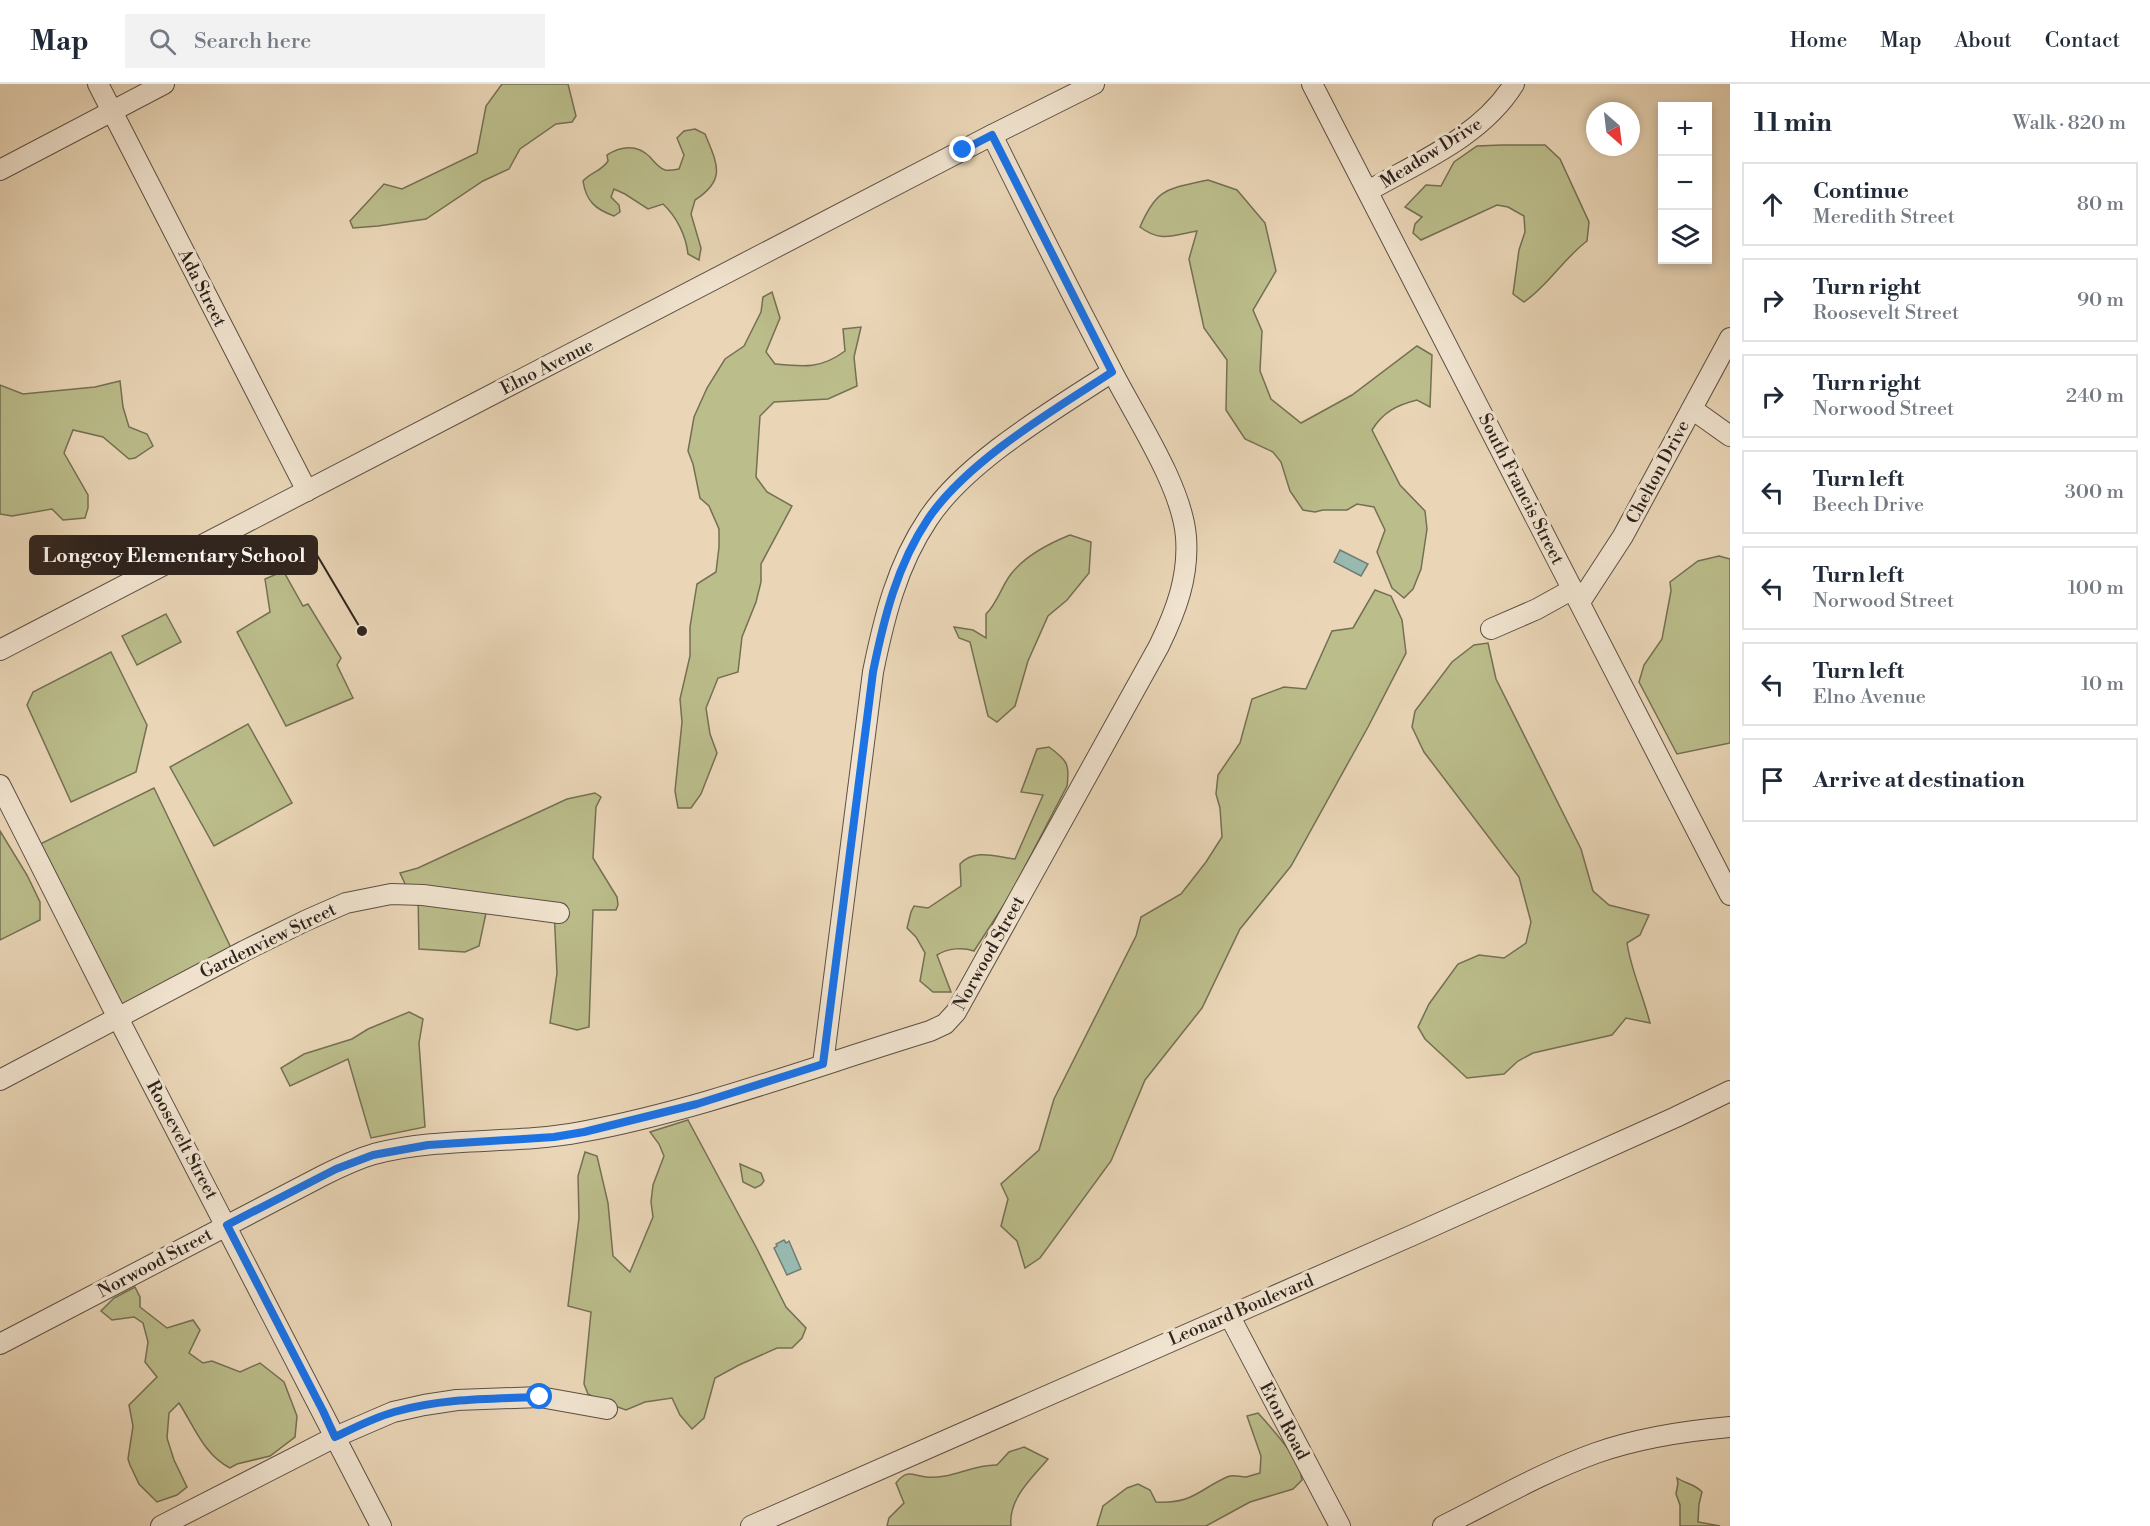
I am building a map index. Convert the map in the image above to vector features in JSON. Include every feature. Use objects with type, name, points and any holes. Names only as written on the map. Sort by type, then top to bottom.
[{"type":"street","name":"Ada Street","points":[[98,84],[307,491]]},
{"type":"street","points":[[0,170],[164,84]]},
{"type":"street","name":"Elno Avenue","points":[[0,650],[1094,84]]},
{"type":"street","name":"South Francis Street","points":[[1312,84],[1730,895]]},
{"type":"street","name":"Meadow Drive","points":[[1368,191],[1444,148],[1484,121],[1498,107],[1514,84]]},
{"type":"street","name":"Norwood Street","points":[[0,1344],[336,1169],[373,1155],[428,1145],[554,1137],[584,1132],[722,1096],[930,1032],[945,1024],[956,1012],[1159,646],[1175,613],[1186,574],[1186,536],[1179,505],[1168,477],[992,135]]},
{"type":"street","name":"Chelton Drive","points":[[1576,596],[1623,536],[1730,338]]},
{"type":"street","points":[[823,1064],[873,672],[883,624],[895,585],[910,549],[928,518],[954,487],[995,452],[1112,372]]},
{"type":"street","points":[[1692,409],[1730,436]]},
{"type":"street","points":[[1491,629],[1537,609],[1576,596]]},
{"type":"street","name":"Roosevelt Street","points":[[0,785],[381,1526]]},
{"type":"street","name":"Gardenview Street","points":[[0,1080],[244,951],[346,903],[391,894],[423,895],[559,913]]},
{"type":"street","name":"Leonard Boulevard","points":[[751,1526],[1413,1235],[1666,1122],[1730,1090]]},
{"type":"street","name":"Eton Road","points":[[1229,1315],[1340,1526]]},
{"type":"street","points":[[161,1526],[335,1437],[393,1412],[424,1404],[457,1400],[540,1397],[607,1409]]},
{"type":"street","points":[[1443,1526],[1558,1469],[1597,1453],[1675,1433],[1730,1427]]},
{"type":"green space","points":[[502,84],[568,84],[576,116],[572,122],[556,124],[520,149],[509,169],[483,181],[426,219],[353,228],[350,221],[384,184],[402,189],[477,153],[486,106]]},
{"type":"green space","points":[[695,129],[705,134],[716,163],[715,179],[705,193],[695,200],[691,214],[701,248],[699,260],[688,254],[680,227],[663,204],[648,209],[614,189],[611,197],[619,205],[620,212],[614,216],[592,203],[586,194],[583,181],[606,164],[607,155],[623,148],[640,150],[665,170],[679,169],[684,155],[677,138],[684,131]]},
{"type":"green space","points":[[1545,145],[1560,159],[1589,222],[1587,241],[1533,296],[1524,302],[1513,294],[1519,250],[1525,232],[1524,216],[1508,207],[1497,205],[1421,240],[1413,233],[1415,224],[1422,217],[1405,207],[1426,185],[1441,186],[1454,162],[1477,146]]},
{"type":"green space","points":[[1208,180],[1237,190],[1265,223],[1276,271],[1253,310],[1262,331],[1260,371],[1271,399],[1301,423],[1352,395],[1417,346],[1432,355],[1430,407],[1417,400],[1403,404],[1386,414],[1372,430],[1400,485],[1425,511],[1427,529],[1421,569],[1413,589],[1404,598],[1392,588],[1377,552],[1385,530],[1374,507],[1357,504],[1347,510],[1315,512],[1303,510],[1290,491],[1281,462],[1273,452],[1245,439],[1226,410],[1227,360],[1204,328],[1189,259],[1197,231],[1161,236],[1140,227],[1152,204],[1165,192]]},
{"type":"green space","points":[[772,292],[780,318],[766,352],[775,364],[804,366],[828,361],[845,351],[843,329],[861,327],[854,357],[857,386],[828,399],[774,402],[760,416],[756,477],[767,492],[792,506],[761,564],[761,582],[756,602],[742,637],[738,672],[718,678],[706,708],[710,734],[717,753],[701,794],[691,808],[678,808],[675,791],[682,722],[680,699],[690,656],[690,627],[697,584],[716,572],[719,547],[719,529],[709,506],[700,498],[688,451],[694,417],[707,388],[725,359],[744,346],[761,312],[763,297]]},
{"type":"green space","points":[[120,381],[123,407],[129,427],[147,434],[153,446],[135,458],[129,459],[103,437],[73,430],[64,453],[88,495],[85,518],[63,520],[52,509],[12,516],[0,514],[0,385],[23,394],[95,387]]},
{"type":"green space","points":[[1070,535],[1091,542],[1089,573],[1067,600],[1048,616],[1028,661],[1015,706],[997,722],[988,716],[970,642],[959,638],[954,627],[973,630],[986,638],[986,614],[994,605],[1011,574],[1023,561],[1038,551]]},
{"type":"green space","points":[[1719,556],[1730,559],[1730,743],[1677,754],[1639,682],[1644,665],[1662,639],[1671,591],[1670,582],[1698,561]]},
{"type":"green space","points":[[279,573],[285,574],[303,606],[308,604],[341,658],[337,665],[353,698],[286,726],[237,632],[270,612],[265,579]]},
{"type":"green space","points":[[1375,590],[1391,596],[1402,620],[1406,653],[1368,727],[1291,866],[1240,929],[1202,1008],[1145,1080],[1111,1161],[1040,1258],[1025,1268],[1017,1241],[1001,1226],[1008,1199],[1001,1184],[1039,1150],[1054,1099],[1136,936],[1141,917],[1181,894],[1222,837],[1220,808],[1216,794],[1218,775],[1240,743],[1252,699],[1284,687],[1306,689],[1332,631],[1353,628]]},
{"type":"green space","points":[[166,614],[181,642],[137,665],[122,636]]},
{"type":"green space","points":[[1488,643],[1496,679],[1581,849],[1593,891],[1609,905],[1649,915],[1640,935],[1627,943],[1650,1023],[1626,1018],[1612,1035],[1533,1053],[1518,1061],[1504,1074],[1467,1078],[1425,1039],[1418,1027],[1429,1004],[1458,964],[1479,955],[1504,958],[1526,943],[1531,922],[1519,877],[1424,752],[1412,727],[1415,711],[1452,662],[1474,645]]},
{"type":"green space","points":[[111,652],[147,725],[136,772],[71,802],[27,705],[33,692]]},
{"type":"green space","points":[[248,724],[292,803],[214,846],[170,767]]},
{"type":"green space","points":[[1049,747],[1066,763],[1067,786],[1009,897],[974,951],[956,949],[937,955],[951,992],[933,992],[920,981],[925,953],[916,937],[907,928],[911,912],[914,906],[928,908],[961,886],[960,864],[966,859],[986,855],[1015,859],[1043,795],[1021,792],[1037,749]]},
{"type":"green space","points":[[154,788],[232,950],[115,1012],[32,848]]},
{"type":"green space","points":[[595,793],[601,797],[596,807],[593,858],[617,897],[618,905],[616,910],[593,910],[589,1027],[577,1030],[550,1023],[557,973],[554,909],[486,913],[479,946],[465,952],[419,949],[418,890],[407,888],[400,873],[418,868],[567,799]]},
{"type":"green space","points":[[0,831],[27,875],[40,902],[40,920],[0,940]]},
{"type":"green space","points":[[409,1012],[423,1019],[419,1043],[425,1127],[371,1138],[348,1059],[290,1086],[281,1068],[304,1054],[352,1039],[368,1029]]},
{"type":"green space","points":[[688,1120],[786,1307],[806,1328],[802,1338],[792,1348],[777,1348],[715,1378],[704,1418],[692,1429],[680,1415],[672,1398],[645,1402],[626,1410],[588,1394],[584,1384],[591,1312],[568,1306],[579,1218],[578,1176],[585,1152],[597,1156],[608,1203],[613,1256],[630,1272],[653,1217],[651,1202],[653,1185],[664,1156],[650,1132]]},
{"type":"green space","points":[[740,1164],[761,1173],[764,1181],[761,1185],[755,1188],[743,1182]]},
{"type":"green space","points":[[135,1287],[140,1297],[140,1307],[167,1328],[193,1320],[200,1330],[189,1353],[203,1363],[212,1361],[240,1372],[260,1363],[284,1382],[297,1416],[295,1437],[270,1456],[237,1464],[230,1468],[206,1448],[179,1403],[169,1413],[167,1438],[174,1460],[187,1487],[177,1495],[157,1502],[139,1484],[128,1459],[133,1426],[129,1405],[157,1377],[145,1362],[148,1342],[143,1323],[134,1317],[112,1320],[101,1311],[114,1298]]},
{"type":"green space","points":[[1258,1413],[1285,1445],[1296,1463],[1302,1480],[1293,1489],[1250,1502],[1206,1526],[1097,1526],[1103,1506],[1127,1488],[1138,1484],[1150,1490],[1156,1502],[1168,1502],[1187,1498],[1230,1476],[1246,1477],[1260,1473],[1261,1456],[1247,1416]]},
{"type":"green space","points":[[1024,1447],[1048,1459],[1028,1481],[1017,1498],[1011,1516],[1011,1526],[887,1526],[889,1518],[904,1503],[896,1483],[906,1474],[935,1477],[997,1465],[1009,1452]]},
{"type":"green space","points":[[1677,1478],[1702,1492],[1698,1522],[1720,1526],[1680,1526],[1680,1505],[1676,1494]]},
{"type":"water","points":[[1340,550],[1368,564],[1361,576],[1334,562]]},
{"type":"water","points":[[784,1240],[786,1243],[789,1241],[801,1269],[787,1275],[774,1248],[776,1244]]},
{"type":"place","name":"Longcoy Elementary School","points":[[362,631]]},
{"type":"route","points":[[540,1397],[457,1400],[424,1404],[393,1412],[335,1437],[227,1225],[336,1169],[373,1155],[428,1145],[511,1141],[584,1132],[697,1104],[823,1064],[873,672],[883,624],[895,585],[910,549],[928,518],[954,487],[995,452],[1112,372],[992,135],[963,150]]}]
